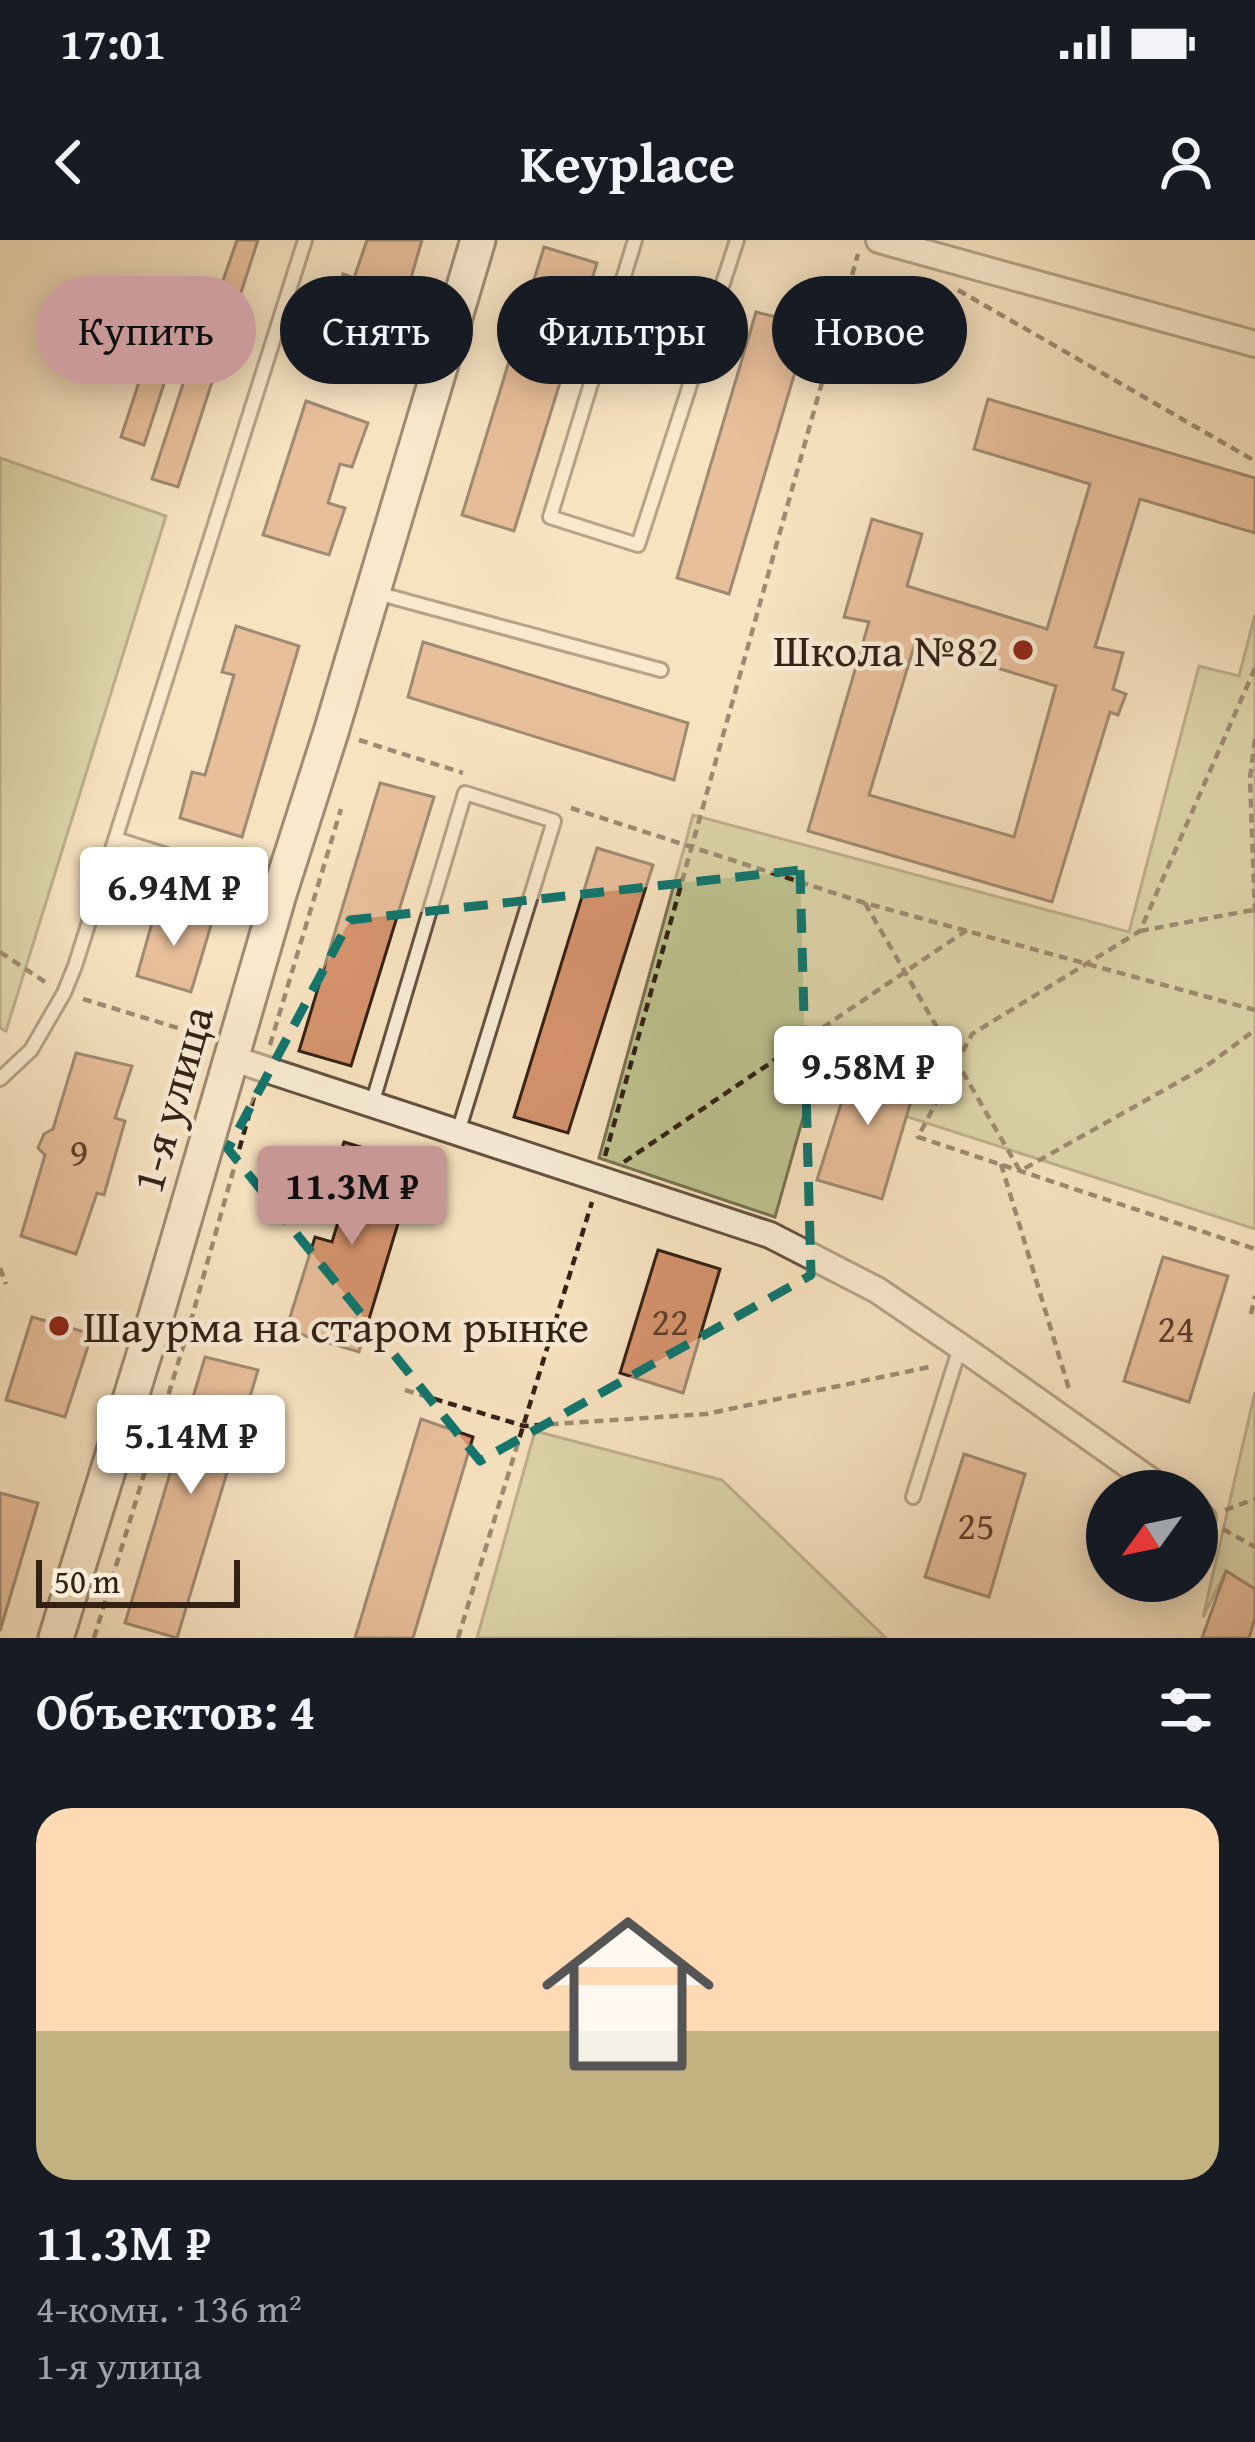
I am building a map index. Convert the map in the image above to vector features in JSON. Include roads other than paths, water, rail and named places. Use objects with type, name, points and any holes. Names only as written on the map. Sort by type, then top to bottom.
[{"type":"street","name":"1-я улица","points":[[56,1638],[243,1057],[280,891],[478,240]]},
{"type":"street","points":[[879,240],[1255,344]]},
{"type":"street","points":[[243,1057],[770,1235],[877,1291],[1136,1470]]},
{"type":"lane","points":[[0,1079],[31,1050],[64,994],[305,240]]},
{"type":"lane","points":[[635,240],[550,518],[638,545],[737,240]]},
{"type":"lane","points":[[372,592],[661,670]]},
{"type":"lane","points":[[372,1104],[465,793],[554,820],[458,1132]]},
{"type":"lane","points":[[116,839],[280,891]]},
{"type":"lane","points":[[914,1497],[969,1352]]},
{"type":"place","name":"Школа №82","points":[[1023,650]]},
{"type":"place","name":"Шаурма на старом рынке","points":[[59,1326]]}]
